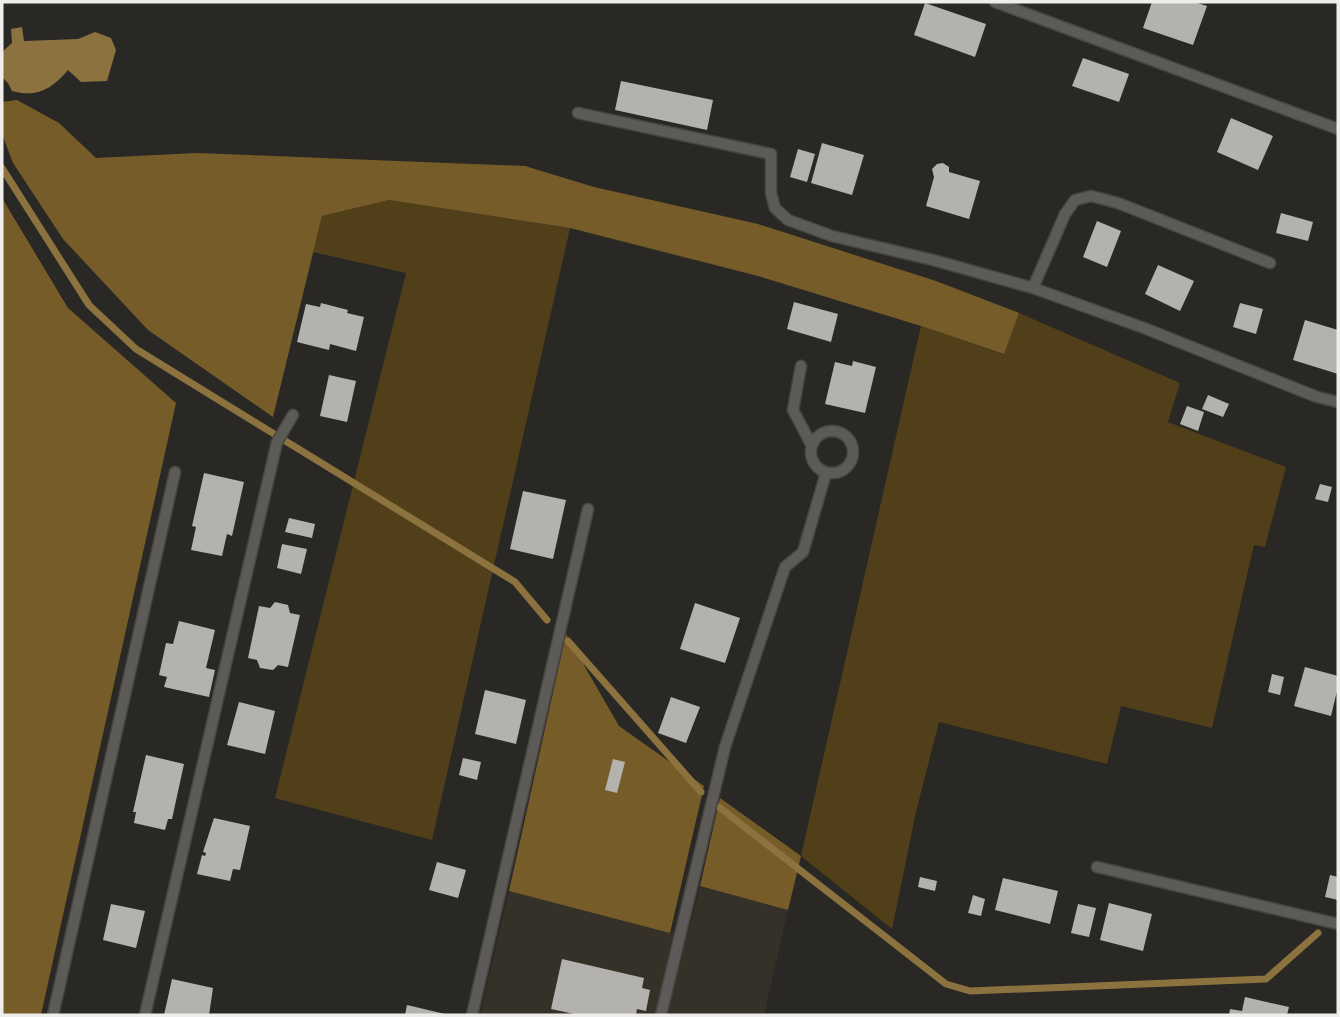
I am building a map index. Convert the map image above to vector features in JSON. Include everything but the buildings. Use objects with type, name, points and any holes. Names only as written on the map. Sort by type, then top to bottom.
[{"type":"lane","points":[[995,2],[1338,128]]},
{"type":"lane","points":[[578,113],[771,154],[771,193],[775,208],[788,220],[832,236],[1033,288],[1144,328],[1317,397],[1338,402]]},
{"type":"lane","points":[[1033,288],[1065,214],[1075,200],[1091,196],[1118,203],[1270,263]]},
{"type":"lane","points":[[802,366],[793,410],[812,446],[814,463],[826,473],[843,471],[849,465],[853,450],[851,442],[838,432],[830,431],[816,439],[812,446]]},
{"type":"lane","points":[[145,1015],[277,442],[293,415]]},
{"type":"lane","points":[[53,1015],[175,472]]},
{"type":"lane","points":[[661,1015],[725,747],[785,567],[803,552],[826,473]]},
{"type":"lane","points":[[471,1015],[588,509]]},
{"type":"lane","points":[[1097,867],[1338,924]]},
{"type":"shaded area","points":[[22,27],[24,41],[78,39],[95,32],[111,38],[116,50],[107,81],[81,82],[68,70],[43,90],[29,93],[12,91],[2,77],[2,52],[12,43],[11,29]]},
{"type":"shaded area","points":[[17,100],[59,123],[96,158],[196,153],[525,166],[594,187],[758,224],[936,281],[1019,313],[1004,354],[758,276],[570,228],[389,200],[322,216],[273,417],[148,330],[63,239],[13,163],[2,134],[2,102]]},
{"type":"shaded area","points":[[2,198],[68,308],[176,403],[41,1015],[2,1015]]},
{"type":"shaded area","points":[[389,200],[570,228],[432,840],[275,798],[406,273],[313,252],[322,216]]},
{"type":"shaded area","points":[[1019,313],[1180,383],[1168,422],[1286,467],[1265,547],[1254,545],[1212,728],[1121,706],[1107,764],[939,722],[916,812],[892,929],[801,856],[921,326],[1003,354]]},
{"type":"shaded area","points":[[566,634],[619,726],[704,786],[670,933],[509,891]]},
{"type":"shaded area","points":[[720,798],[801,856],[788,910],[700,886]]},
{"type":"shaded area","points":[[700,886],[788,910],[764,1015],[480,1015],[509,891],[687,937]]},
{"type":"waterway","points":[[2,168],[89,305],[136,349],[515,582],[547,620]]},
{"type":"waterway","points":[[568,641],[701,792]]},
{"type":"waterway","points":[[719,807],[946,984],[970,991],[1266,979],[1318,933]]}]
